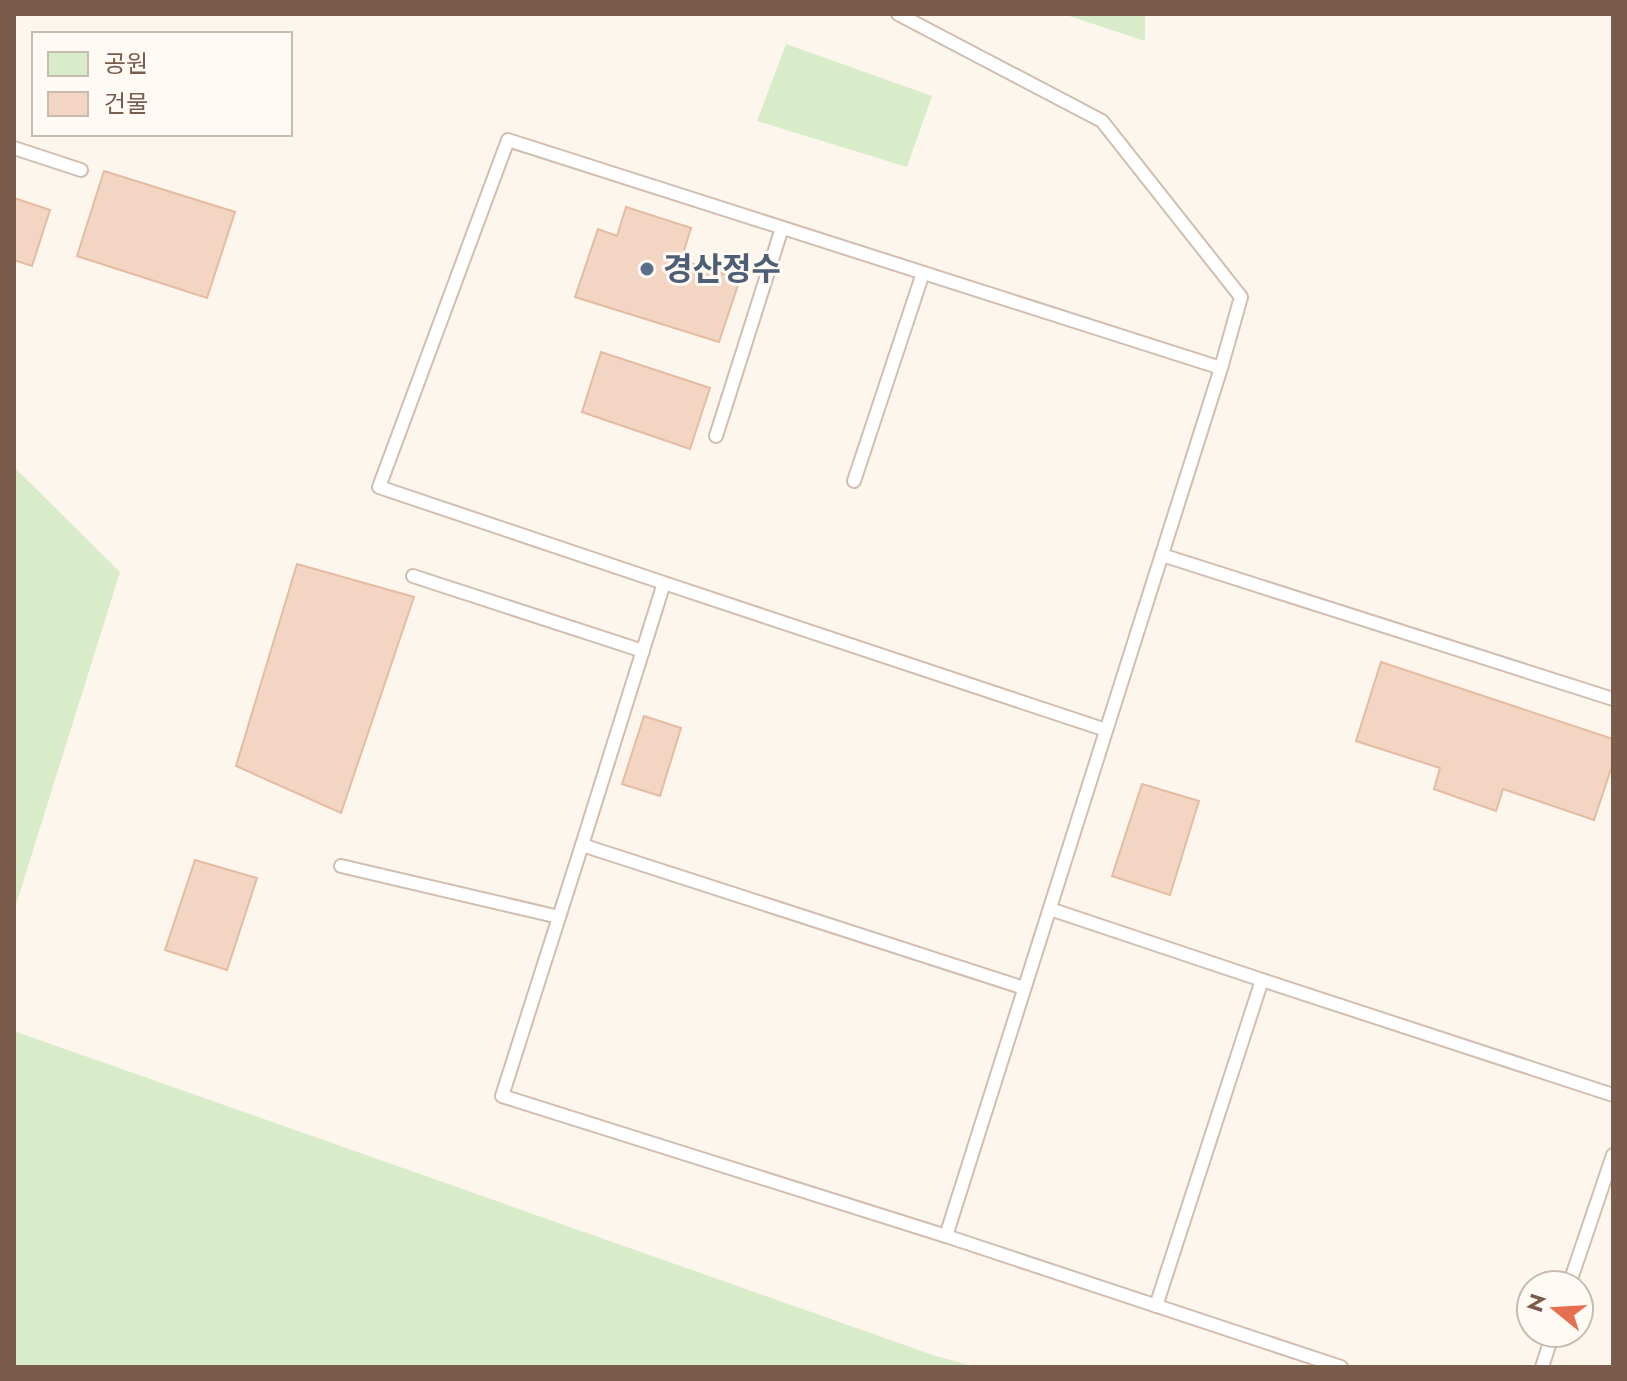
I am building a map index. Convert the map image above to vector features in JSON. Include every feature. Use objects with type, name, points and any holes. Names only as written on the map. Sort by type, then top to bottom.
[{"type":"lane","points":[[898,14],[1102,121],[1241,297],[946,1236]]},
{"type":"lane","points":[[1106,730],[379,487],[508,140],[1221,368]]},
{"type":"lane","points":[[14,148],[81,170]]},
{"type":"lane","points":[[716,436],[782,228]]},
{"type":"lane","points":[[854,481],[923,273]]},
{"type":"lane","points":[[1162,555],[1613,699]]},
{"type":"lane","points":[[413,576],[643,651]]},
{"type":"lane","points":[[664,583],[502,1096],[946,1236],[1341,1367]]},
{"type":"lane","points":[[582,845],[1024,988]]},
{"type":"lane","points":[[341,866],[559,917]]},
{"type":"lane","points":[[1050,909],[1613,1095]]},
{"type":"lane","points":[[1156,1306],[1262,980]]},
{"type":"lane","points":[[1574,1269],[1613,1155]]},
{"type":"green space","points":[[1063,14],[1145,14],[1145,41]]},
{"type":"green space","points":[[786,44],[932,96],[907,167],[757,121]]},
{"type":"green space","points":[[14,467],[120,572],[14,911]]},
{"type":"green space","points":[[14,1031],[933,1355],[976,1367],[14,1367]]},
{"type":"building","points":[[104,171],[235,212],[207,298],[77,256]]},
{"type":"building","points":[[14,198],[50,210],[32,266],[14,260]]},
{"type":"building","name":"경산정수","points":[[626,207],[691,228],[681,260],[740,279],[719,342],[575,297],[598,229],[617,236]]},
{"type":"building","points":[[601,352],[710,388],[690,449],[582,412]]},
{"type":"building","points":[[297,564],[414,597],[341,813],[236,766]]},
{"type":"building","points":[[1381,662],[1613,739],[1613,763],[1594,820],[1503,789],[1496,811],[1434,789],[1440,768],[1356,741]]},
{"type":"building","points":[[644,716],[681,728],[660,796],[622,784]]},
{"type":"building","points":[[1142,784],[1199,801],[1170,895],[1112,876]]},
{"type":"building","points":[[195,860],[257,878],[227,970],[165,950]]},
{"type":"place","name":"경산정수","points":[[647,269]]}]
